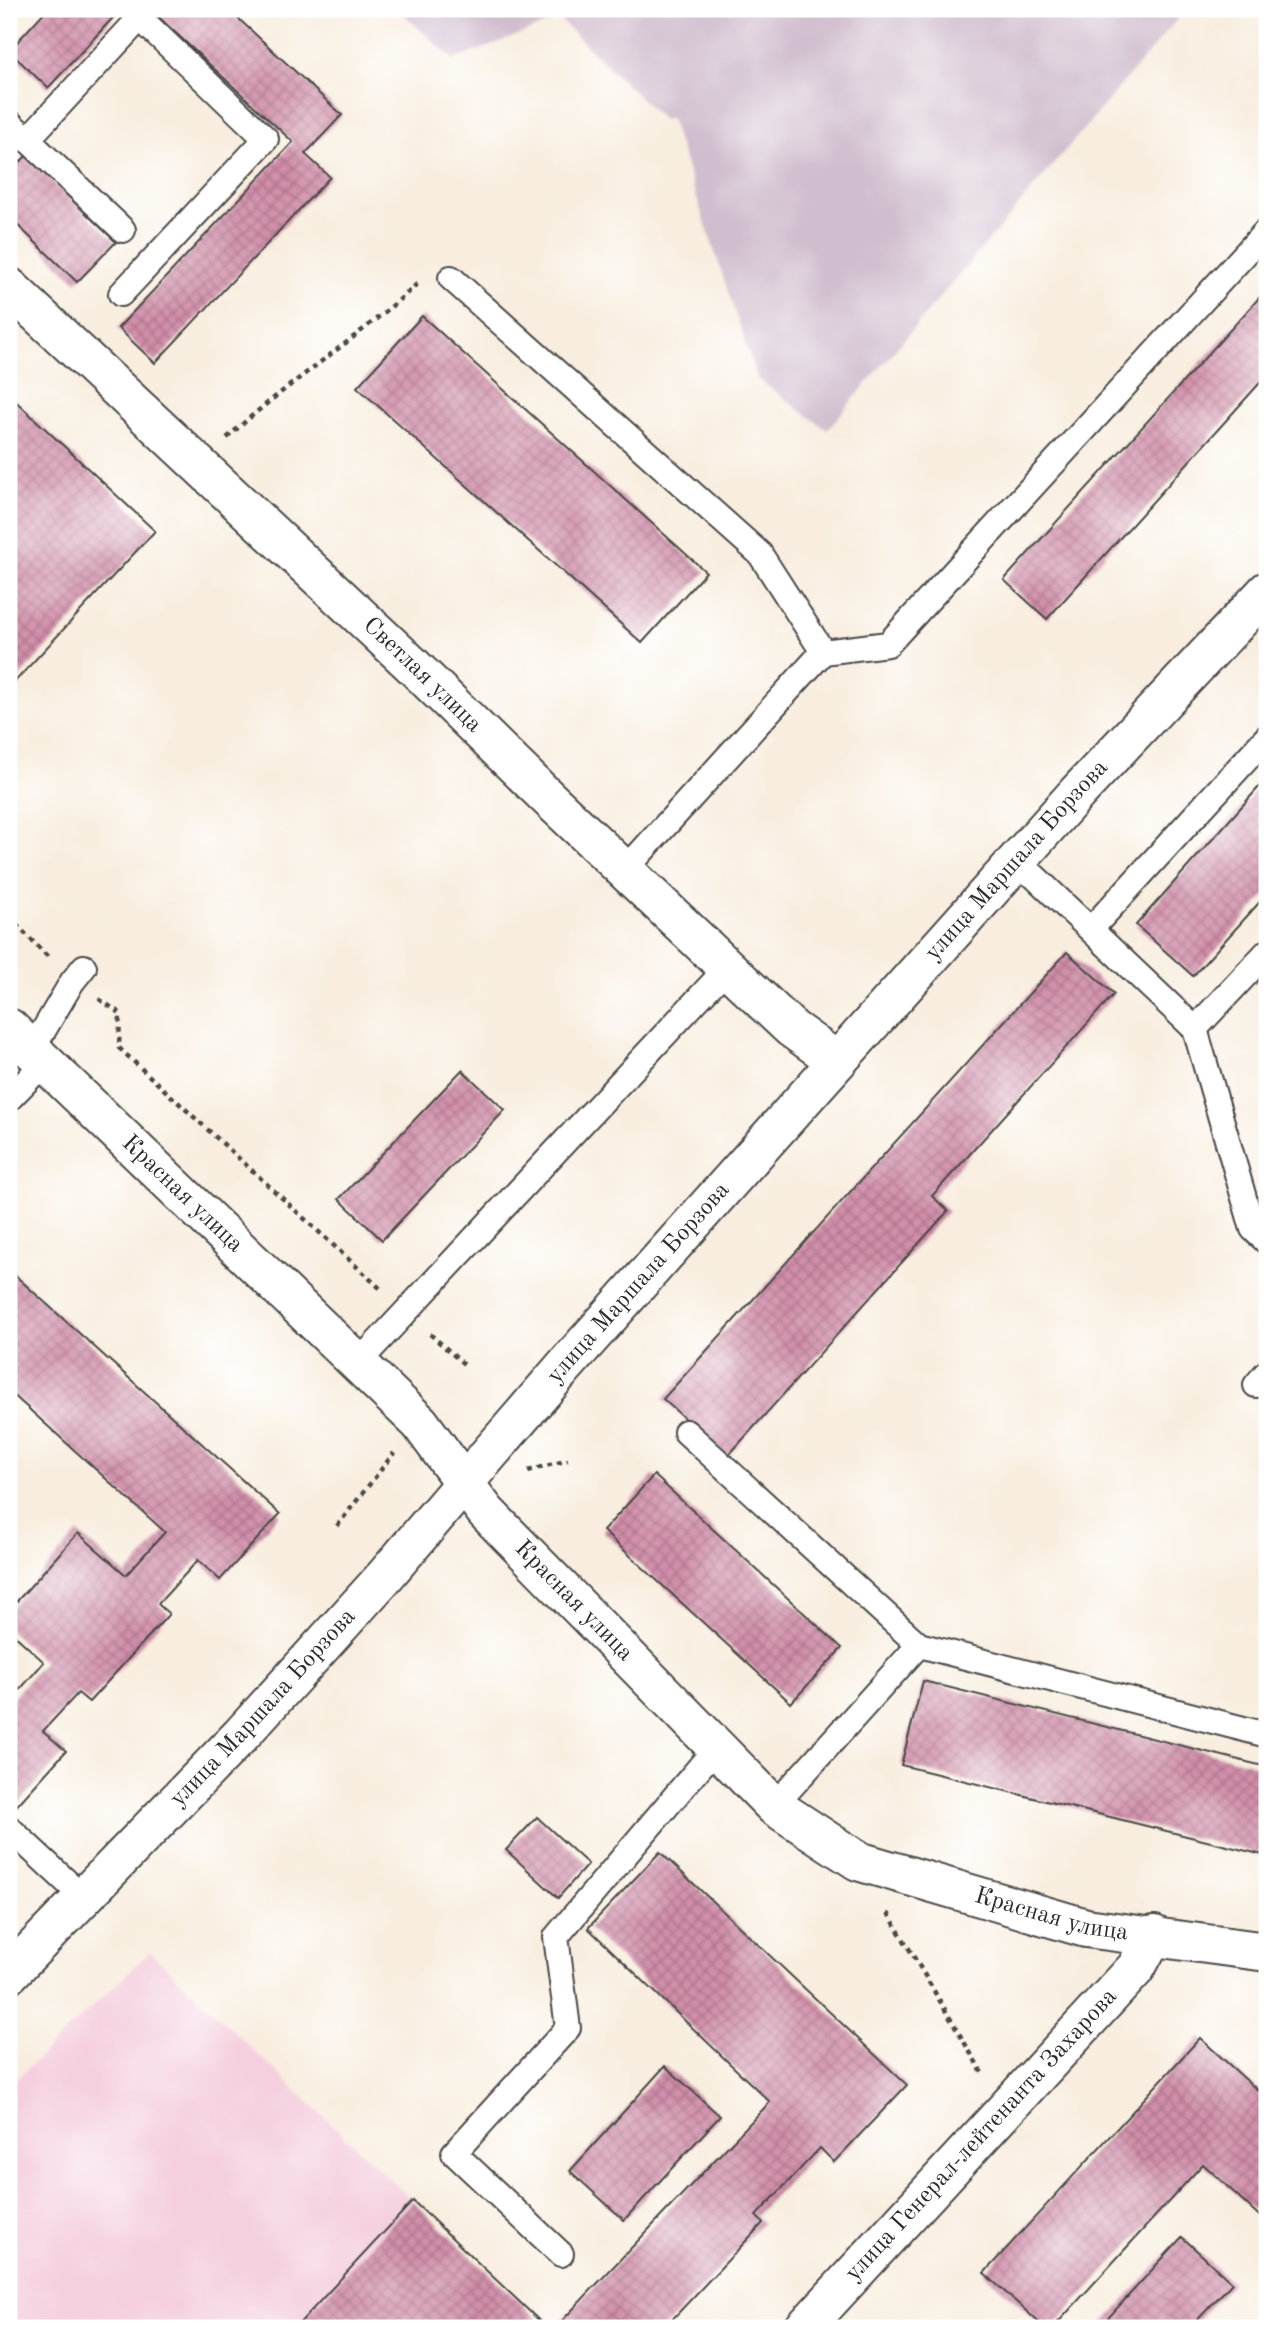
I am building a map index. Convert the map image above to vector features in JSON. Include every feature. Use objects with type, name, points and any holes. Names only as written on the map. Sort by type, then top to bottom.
[{"type":"street","name":"Светлая улица","points":[[9,287],[410,663],[791,1028],[838,1061]]},
{"type":"street","name":"улица Маршала Борзова","points":[[9,1974],[240,1736],[385,1576],[564,1367],[1078,792],[1267,591]]},
{"type":"street","name":"Красная улица","points":[[29,1047],[420,1423],[486,1512],[774,1806],[858,1861],[1086,1928],[1267,1952]]},
{"type":"street","name":"улица Генерал-лейтенанта Захарова","points":[[804,2328],[1136,1968],[1154,1935]]},
{"type":"lane","points":[[121,294],[267,139],[140,18],[18,133],[123,230]]},
{"type":"lane","points":[[625,870],[823,652],[888,644],[1267,230]]},
{"type":"lane","points":[[451,278],[760,554],[823,652]]},
{"type":"lane","points":[[1091,929],[1267,737]]},
{"type":"lane","points":[[1015,865],[1034,876],[1195,1029],[1253,1229],[1267,1242]]},
{"type":"lane","points":[[1195,1029],[1267,952]]},
{"type":"lane","points":[[357,1364],[728,967]]},
{"type":"lane","points":[[9,1099],[29,1047],[78,974]]},
{"type":"lane","points":[[686,1432],[919,1644],[1267,1735]]},
{"type":"lane","points":[[774,1806],[919,1644]]},
{"type":"lane","points":[[561,2254],[454,2152],[568,2028],[556,1937],[716,1748]]},
{"type":"lane","points":[[9,1828],[83,1898]]},
{"type":"path","points":[[249,417],[387,313],[423,279]]},
{"type":"path","points":[[9,917],[120,1013],[119,1048],[466,1366]]},
{"type":"path","points":[[337,1527],[394,1453]]},
{"type":"path","points":[[517,1475],[568,1460]]},
{"type":"path","points":[[858,1861],[1005,2110]]},
{"type":"shaded area","points":[[398,9],[1186,9],[827,430],[757,378],[670,118],[663,120],[559,19],[454,60]]},
{"type":"shaded area","points":[[150,1952],[547,2328],[9,2328],[9,2086]]},
{"type":"building","points":[[47,9],[121,9],[48,88],[9,51]]},
{"type":"building","points":[[150,9],[228,9],[342,115],[305,154],[330,177],[155,363],[118,328],[293,142]]},
{"type":"building","points":[[26,156],[116,242],[77,282],[9,217],[9,174]]},
{"type":"building","points":[[1267,289],[1267,375],[1047,619],[1004,580]]},
{"type":"building","points":[[422,316],[706,572],[642,643],[357,387]]},
{"type":"building","points":[[9,395],[155,531],[9,688]]},
{"type":"building","points":[[1267,778],[1267,894],[1193,976],[1136,925]]},
{"type":"building","points":[[1067,952],[1114,994],[932,1196],[948,1211],[727,1457],[663,1399]]},
{"type":"building","points":[[462,1070],[505,1110],[382,1240],[339,1199]]},
{"type":"building","points":[[9,1270],[280,1514],[220,1580],[198,1560],[158,1604],[169,1614],[89,1702],[78,1693],[43,1731],[66,1751],[12,1811],[9,1808],[9,1699],[10,1701],[44,1662],[9,1630],[9,1610],[78,1533],[126,1575],[165,1532],[9,1391]]},
{"type":"building","points":[[654,1475],[842,1648],[791,1703],[603,1531]]},
{"type":"building","points":[[923,1681],[1267,1767],[1267,1856],[901,1765]]},
{"type":"building","points":[[537,1817],[588,1864],[558,1898],[506,1850]]},
{"type":"building","points":[[660,1852],[907,2085],[834,2162],[820,2148],[756,2216],[763,2223],[664,2328],[555,2328],[770,2102],[588,1928]]},
{"type":"building","points":[[1200,2038],[1267,2099],[1267,2223],[1203,2164],[1053,2328],[1045,2328],[984,2273]]},
{"type":"building","points":[[665,2066],[720,2116],[624,2220],[570,2171]]},
{"type":"building","points":[[413,2201],[547,2328],[295,2328]]},
{"type":"building","points":[[1182,2237],[1232,2283],[1190,2328],[1099,2328]]}]
